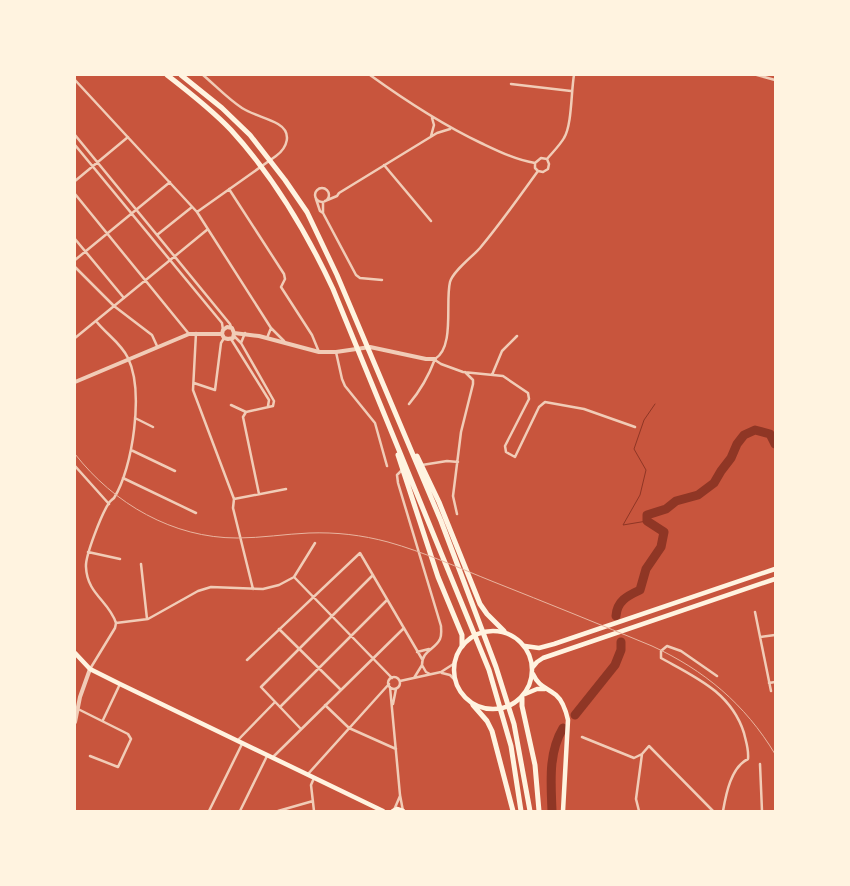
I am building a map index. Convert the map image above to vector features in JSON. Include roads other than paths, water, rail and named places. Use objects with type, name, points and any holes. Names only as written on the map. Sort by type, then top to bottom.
[{"type":"highway","points":[[167,75],[230,128],[257,160],[292,209],[316,252],[333,289],[489,670],[506,726],[522,811]]},
{"type":"highway","points":[[181,75],[222,108],[250,135],[285,180],[306,212],[337,275],[441,521],[496,667],[514,724],[530,811]]},
{"type":"highway","points":[[393,405],[439,502],[480,604],[504,631]]},
{"type":"highway","points":[[387,421],[438,577],[462,635],[462,646]]},
{"type":"highway","points":[[523,696],[522,706],[535,765],[539,811]]},
{"type":"highway","points":[[474,705],[487,722],[494,736],[513,811]]},
{"type":"main road","points":[[525,646],[539,648],[554,644],[775,569]]},
{"type":"main road","points":[[532,668],[543,658],[775,579]]},
{"type":"main road","points":[[545,689],[537,689],[514,703],[496,709],[489,710],[474,705],[462,695],[455,680],[457,654],[462,646],[471,638],[480,633],[496,630],[512,634],[525,646],[529,653],[536,680],[545,689],[557,696],[566,712],[568,720],[563,811]]},
{"type":"main road","points":[[75,653],[90,669],[239,743],[383,811]]},
{"type":"main road","points":[[523,696],[533,674]]},
{"type":"main road","points":[[393,810],[403,811]]},
{"type":"street","points":[[197,212],[284,150],[287,141],[285,132],[279,124],[244,109],[203,75]]},
{"type":"street","points":[[370,75],[443,124],[496,150],[527,162],[535,163]]},
{"type":"street","points":[[547,160],[565,137],[574,75]]},
{"type":"street","points":[[757,75],[775,80]]},
{"type":"street","points":[[75,80],[78,87],[128,137],[197,212],[271,328],[280,339],[291,345]]},
{"type":"street","points":[[511,84],[571,91]]},
{"type":"street","points":[[432,118],[435,133]]},
{"type":"street","points":[[435,133],[437,125],[443,124]]},
{"type":"street","points":[[316,199],[319,202],[324,202],[337,196],[435,133],[451,128]]},
{"type":"street","points":[[75,135],[230,324],[233,336],[269,400],[267,407]]},
{"type":"street","points":[[75,181],[128,137]]},
{"type":"street","points":[[75,145],[222,323],[223,334]]},
{"type":"street","points":[[538,172],[535,168],[535,163],[538,158],[547,160]]},
{"type":"street","points":[[408,404],[418,392],[435,359],[442,352],[447,333],[450,282],[480,248],[538,172],[548,169],[549,164],[547,160]]},
{"type":"street","points":[[384,165],[431,221]]},
{"type":"street","points":[[75,260],[170,182]]},
{"type":"street","points":[[229,189],[284,274],[285,279],[281,287],[312,335],[319,352]]},
{"type":"street","points":[[339,193],[328,193],[325,190],[319,189],[315,192],[320,212],[323,213],[356,274],[360,278],[382,280]]},
{"type":"street","points":[[323,213],[324,202],[328,198],[328,193]]},
{"type":"street","points":[[75,194],[189,334]]},
{"type":"street","points":[[157,234],[192,207]]},
{"type":"street","points":[[75,338],[208,229]]},
{"type":"street","points":[[75,239],[124,298]]},
{"type":"street","points":[[75,268],[114,306],[152,335],[157,346]]},
{"type":"street","points":[[75,722],[77,708],[90,669],[115,628],[116,623],[93,591],[88,580],[86,567],[88,552],[109,504],[113,500],[123,478],[131,450],[135,418],[135,390],[129,359],[123,348],[96,321]]},
{"type":"street","points":[[194,383],[215,390],[223,334],[225,327],[231,327]]},
{"type":"street","points":[[267,338],[271,328]]},
{"type":"street","points":[[75,382],[189,334],[223,334],[233,336],[246,333],[319,352],[336,352],[363,347],[435,359],[441,364],[470,376],[473,384],[461,432],[454,503],[456,512]]},
{"type":"street","points":[[241,343],[246,333]]},
{"type":"street","points":[[196,334],[194,390],[234,499],[233,508],[252,589]]},
{"type":"street","points":[[231,405],[246,412],[274,405],[274,400],[241,343],[233,336]]},
{"type":"street","points":[[492,375],[502,351],[517,336]]},
{"type":"street","points":[[336,352],[345,386],[375,423],[387,466]]},
{"type":"street","points":[[463,372],[503,376],[528,394],[529,399],[505,446],[506,452],[513,456],[517,456],[539,407],[544,402],[584,409],[635,427]]},
{"type":"street","points":[[246,412],[243,414],[243,419],[259,494]]},
{"type":"street","points":[[135,418],[153,427]]},
{"type":"street","points":[[131,450],[175,471]]},
{"type":"street","points":[[417,466],[447,461],[458,462]]},
{"type":"street","points":[[75,466],[109,504]]},
{"type":"street","points":[[408,468],[400,470],[397,475],[398,483],[441,626],[441,637],[436,645],[417,652]]},
{"type":"street","points":[[123,478],[196,513]]},
{"type":"street","points":[[234,499],[286,488]]},
{"type":"street","points":[[116,623],[147,619],[198,591],[211,587],[252,589],[279,585],[294,577],[315,543]]},
{"type":"street","points":[[88,552],[120,559]]},
{"type":"street","points":[[247,660],[360,552],[422,659]]},
{"type":"street","points":[[141,564],[147,619]]},
{"type":"street","points":[[300,728],[261,687],[372,575]]},
{"type":"street","points":[[294,577],[392,678],[396,677],[400,681]]},
{"type":"street","points":[[280,707],[387,600]]},
{"type":"street","points":[[755,612],[771,691]]},
{"type":"street","points":[[240,811],[270,757],[404,628]]},
{"type":"street","points":[[279,629],[340,690]]},
{"type":"street","points":[[760,637],[775,634]]},
{"type":"street","points":[[717,676],[681,650],[667,646],[661,651],[661,658],[713,688],[735,710],[740,720],[749,750],[748,759],[741,762],[734,774],[727,792],[723,811]]},
{"type":"street","points":[[429,649],[422,659],[422,665],[426,672],[431,674]]},
{"type":"street","points":[[400,681],[441,672],[455,663]]},
{"type":"street","points":[[414,678],[422,665]]},
{"type":"street","points":[[414,678],[426,672]]},
{"type":"street","points":[[441,672],[450,675],[455,680]]},
{"type":"street","points":[[308,775],[310,770],[389,686],[392,678]]},
{"type":"street","points":[[392,706],[400,681]]},
{"type":"street","points":[[769,684],[775,682]]},
{"type":"street","points":[[103,720],[120,684]]},
{"type":"street","points":[[389,686],[396,689]]},
{"type":"street","points":[[389,686],[403,811]]},
{"type":"street","points":[[209,811],[239,743],[276,702]]},
{"type":"street","points":[[325,705],[349,728],[396,750]]},
{"type":"street","points":[[77,708],[128,734],[131,739],[118,767],[90,756]]},
{"type":"street","points":[[582,738],[634,758],[642,754],[650,746],[713,811]]},
{"type":"street","points":[[639,811],[636,799],[642,754]]},
{"type":"street","points":[[760,764],[762,811]]},
{"type":"street","points":[[314,778],[311,785],[314,811]]},
{"type":"street","points":[[393,810],[400,795]]},
{"type":"street","points":[[278,811],[313,801]]},
{"type":"waterway","points":[[647,521],[623,525],[640,495],[646,470],[634,449],[644,420],[655,404]]},
{"type":"waterway","points":[[616,616],[618,606],[631,594],[640,590],[646,569],[661,547],[664,532],[647,521],[647,515],[666,509],[676,501],[698,495],[714,483],[744,435],[755,430],[770,434],[775,444]]},
{"type":"waterway","points":[[575,715],[615,665],[621,650],[621,642]]},
{"type":"waterway","points":[[552,811],[551,779],[553,758],[558,738],[563,728]]},
{"type":"railway","points":[[75,454],[91,472],[127,503],[168,525],[190,532],[237,538],[329,533],[359,536],[388,542],[441,560],[652,646],[689,666],[722,690],[750,719],[775,754]]}]
